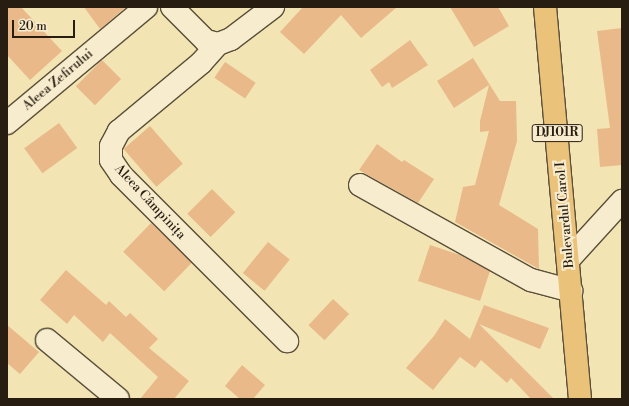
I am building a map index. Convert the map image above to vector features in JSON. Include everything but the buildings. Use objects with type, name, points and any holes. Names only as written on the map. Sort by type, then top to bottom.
[{"type":"main road","name":"Bulevardul Carol I","points":[[546,7],[572,291],[580,399]]},
{"type":"street","name":"Aleea Zefirului","points":[[7,123],[146,7]]},
{"type":"street","points":[[172,7],[202,37],[218,44],[231,39],[273,7]]},
{"type":"street","name":"Aleea Câmpinița","points":[[218,44],[201,63],[119,131],[111,146],[111,160],[121,175],[287,341]]},
{"type":"street","points":[[360,186],[531,280],[572,291]]},
{"type":"street","points":[[569,258],[622,201]]},
{"type":"street","points":[[47,340],[118,399]]}]
